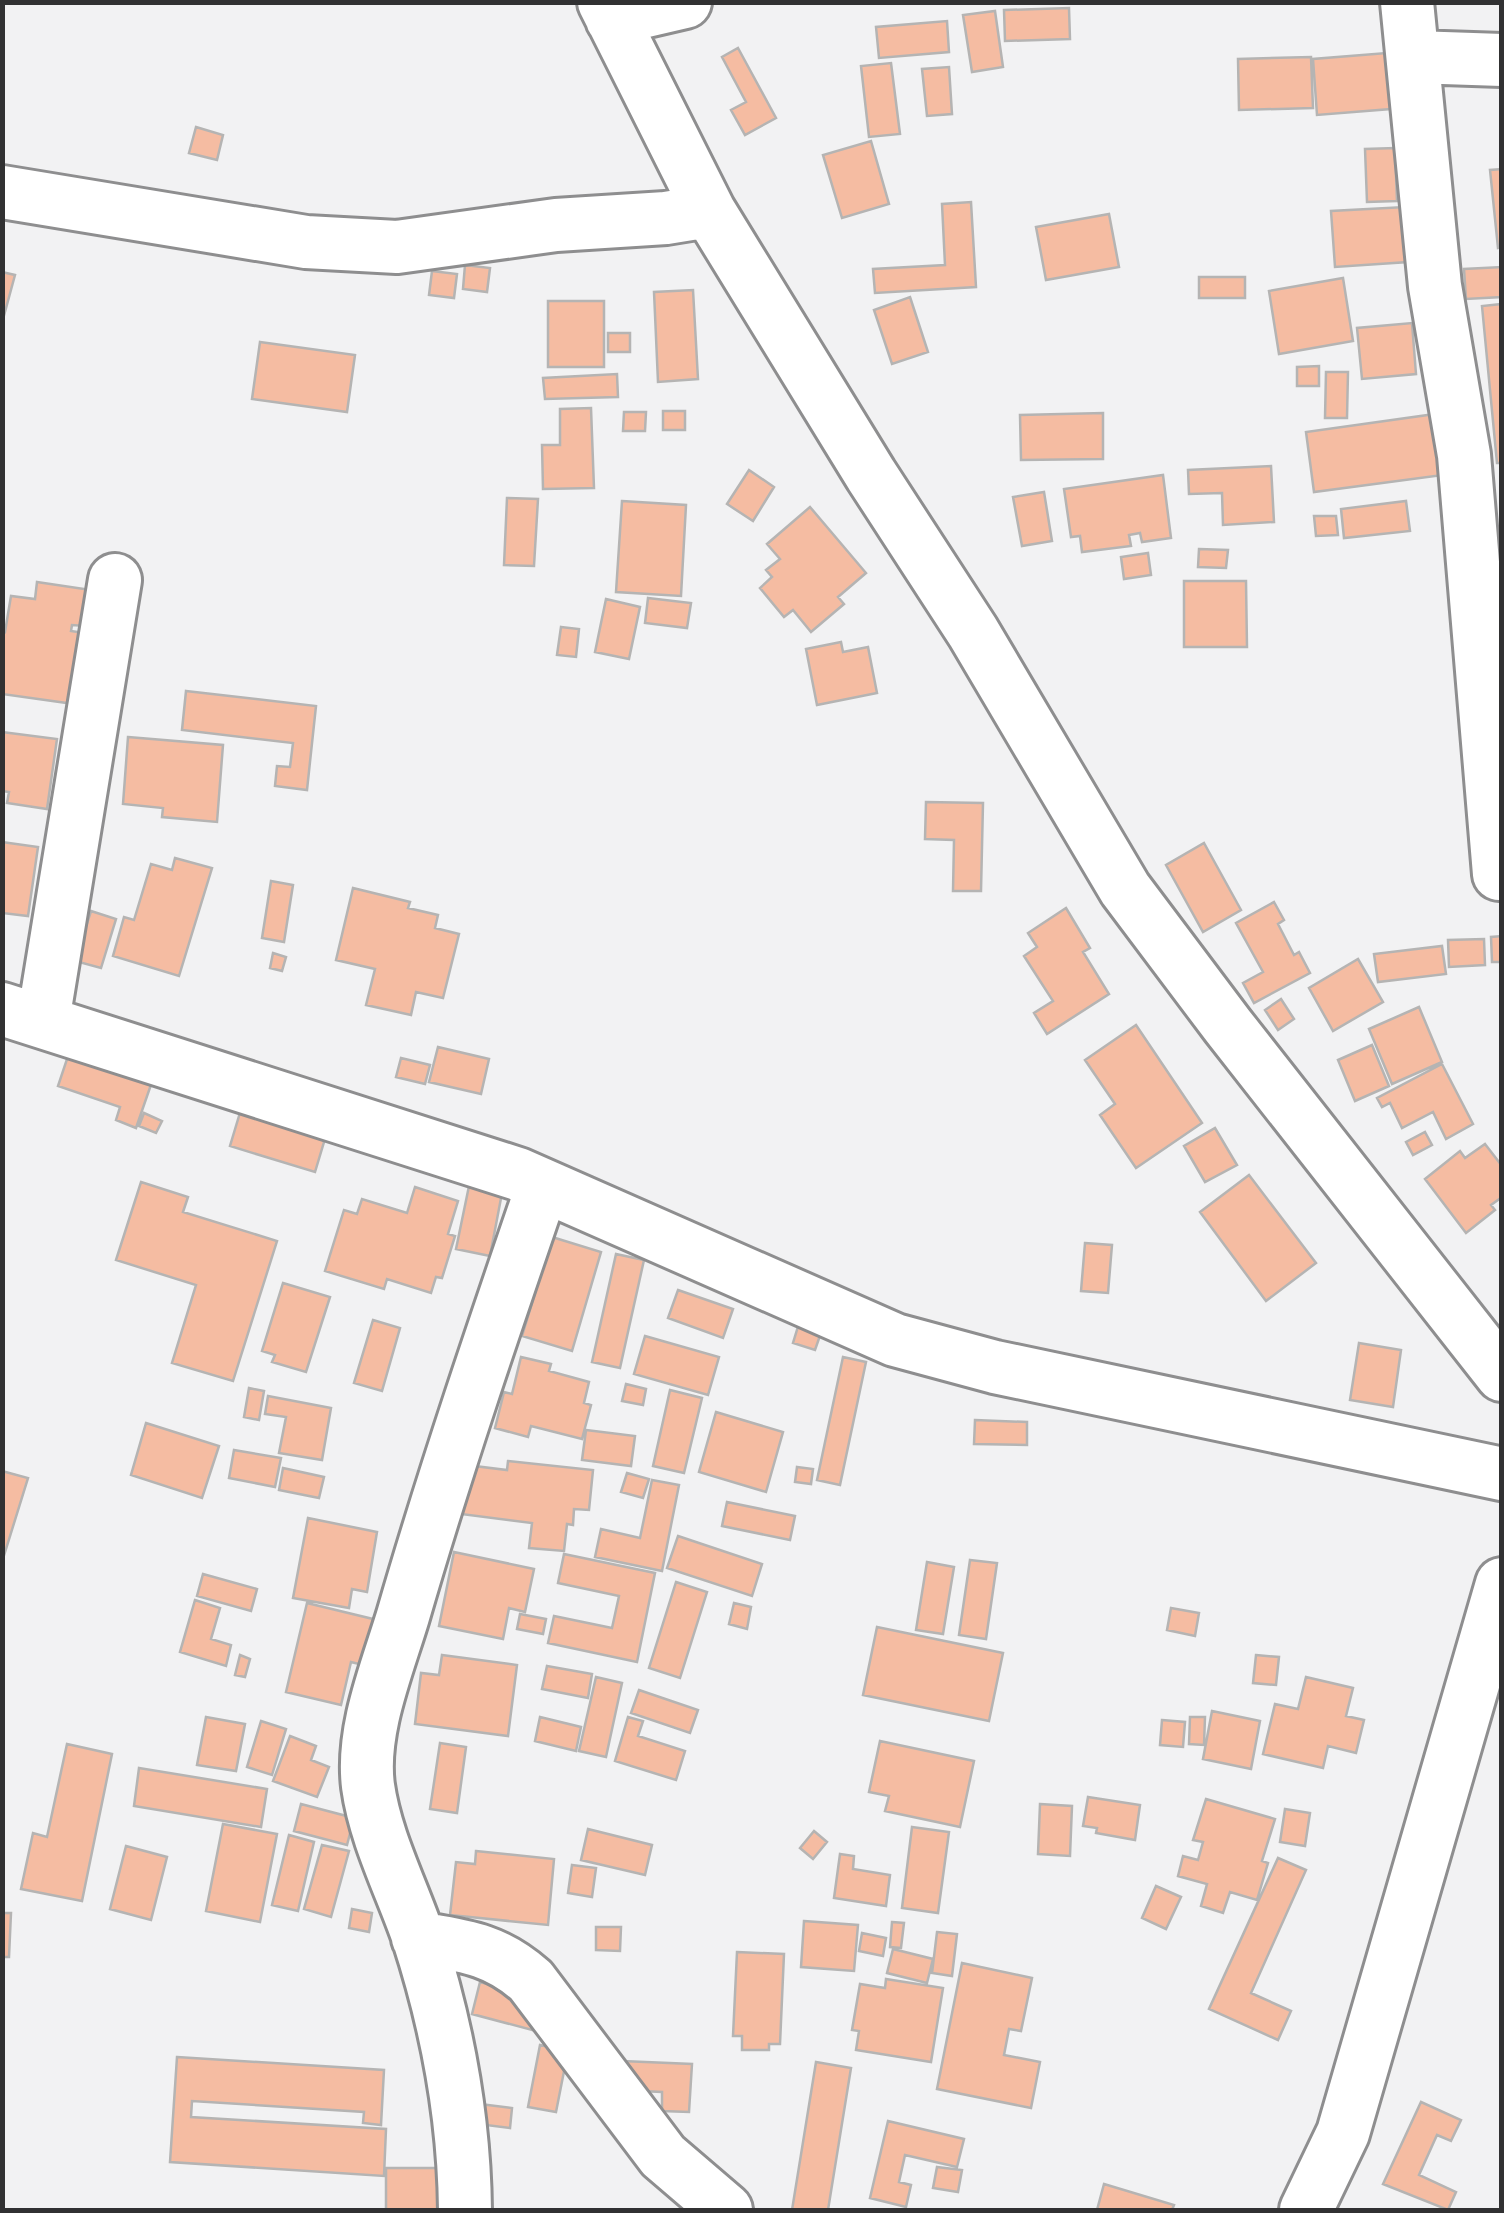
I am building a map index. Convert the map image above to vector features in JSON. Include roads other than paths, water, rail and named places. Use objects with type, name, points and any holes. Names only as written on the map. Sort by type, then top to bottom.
[{"type":"street","points":[[685,2],[608,10],[708,211],[871,476],[973,632],[1125,889],[1502,1375]]},
{"type":"street","points":[[1407,2],[1435,286],[1464,456],[1499,874]]},
{"type":"street","points":[[1414,58],[1502,60]]},
{"type":"street","points":[[2,192],[306,242],[397,247],[556,225],[666,218],[708,211]]},
{"type":"street","points":[[115,580],[23,1014],[499,1168],[895,1340],[994,1367],[1502,1474]]},
{"type":"street","points":[[464,2210],[458,2098],[439,2007],[373,1813],[367,1781],[369,1743],[376,1706],[438,1494],[542,1185]]},
{"type":"street","points":[[1306,2210],[1343,2133],[1502,1584]]},
{"type":"street","points":[[418,1938],[480,1949],[510,1962],[532,1981],[663,2156],[726,2210]]}]
